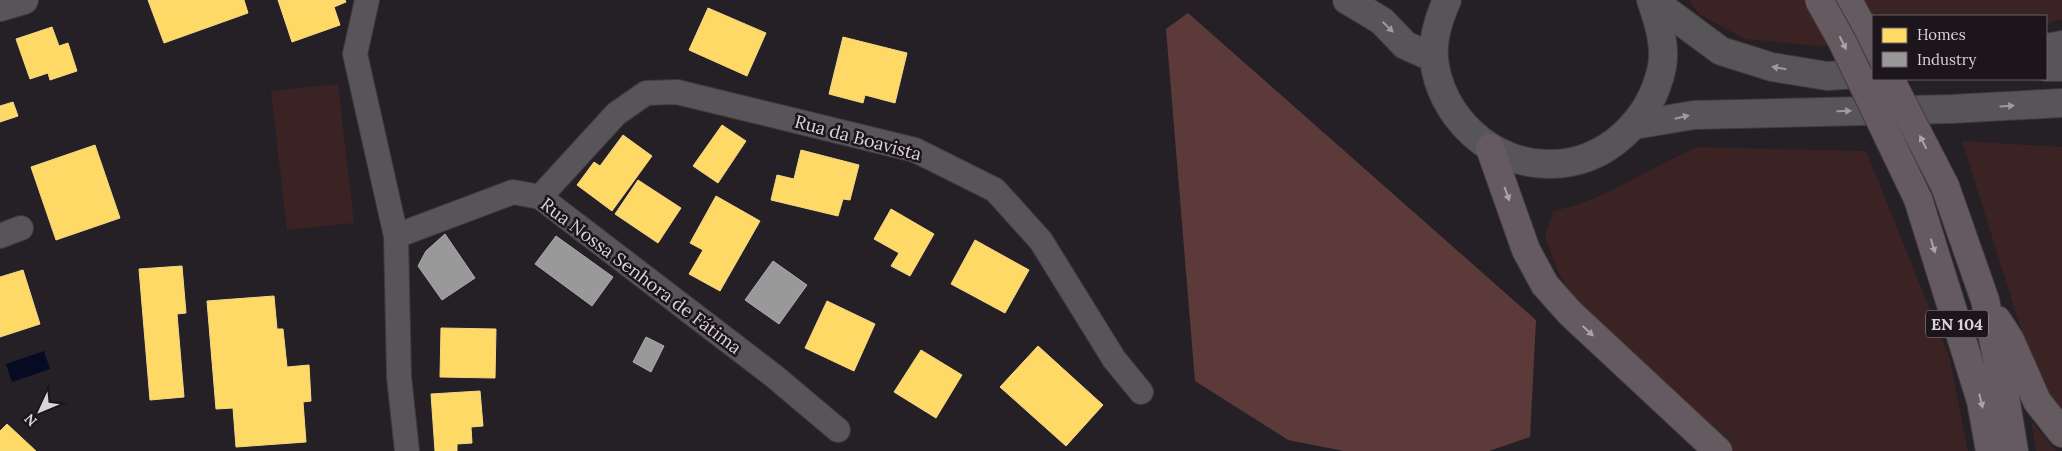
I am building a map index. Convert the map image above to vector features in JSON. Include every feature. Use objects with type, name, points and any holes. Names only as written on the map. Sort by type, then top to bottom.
[{"type":"main road","points":[[0,7],[24,0]]},
{"type":"main road","points":[[1347,0],[1382,21],[1405,45],[1434,58]]},
{"type":"main road","points":[[1446,0],[1437,22],[1434,58],[1443,94],[1462,124],[1490,148],[1519,160],[1550,164],[1582,159],[1610,146],[1634,126],[1653,98],[1662,66],[1662,32],[1652,0]]},
{"type":"main road","points":[[1652,0],[1721,51],[1772,67],[1827,76],[1872,73]]},
{"type":"main road","name":"EN 104","points":[[1819,0],[1842,41],[1918,199],[1981,401],[1990,451]]},
{"type":"main road","points":[[1855,4],[1872,45]]},
{"type":"main road","points":[[2047,48],[2062,45]]},
{"type":"main road","points":[[2047,67],[2062,67]]},
{"type":"main road","name":"EN 104","points":[[1891,80],[1945,186],[1985,300],[2005,396],[2014,451]]},
{"type":"main road","points":[[1634,126],[1694,114],[1951,109],[2062,103]]},
{"type":"main road","points":[[1490,148],[1526,250],[1545,285],[1570,313],[1718,451]]},
{"type":"main road","points":[[1985,300],[2010,340],[2037,402],[2062,434]]},
{"type":"street","points":[[368,0],[355,54],[396,236],[399,377],[407,451]]},
{"type":"street","name":"Rua da Boavista","points":[[540,197],[616,114],[646,93],[677,92],[915,150],[995,190],[1041,241],[1114,359],[1141,392]]},
{"type":"street","name":"Rua Nossa Senhora de Fátima","points":[[396,236],[513,192],[540,197],[774,376],[838,430]]},
{"type":"shaded area","points":[[1689,0],[2062,0],[2062,19],[2047,24],[2047,15],[1872,15],[1872,43],[1818,46],[1745,39],[1700,15]]},
{"type":"shaded area","points":[[1188,13],[1536,320],[1530,437],[1489,451],[1344,451],[1288,440],[1195,381],[1166,29]]},
{"type":"shaded area","points":[[338,84],[354,223],[287,230],[271,91]]},
{"type":"shaded area","points":[[1962,141],[2062,147],[2062,413],[2037,380]]},
{"type":"shaded area","points":[[1698,147],[1866,151],[1950,359],[1968,451],[1733,451],[1582,313],[1558,272],[1545,236],[1553,211],[1591,200]]},
{"type":"shaded area","points":[[2031,420],[2056,451],[2036,451]]},
{"type":"water","points":[[44,351],[50,369],[12,382],[6,364]]},
{"type":"building: Homes","points":[[148,0],[244,0],[248,13],[164,43]]},
{"type":"building: Homes","points":[[278,0],[345,0],[346,2],[334,7],[340,25],[292,42]]},
{"type":"building: Homes","points":[[708,8],[766,33],[747,76],[689,50]]},
{"type":"building: Homes","points":[[52,27],[59,46],[68,43],[77,71],[50,80],[48,73],[30,79],[16,39]]},
{"type":"building: Homes","points":[[843,37],[907,53],[895,103],[865,95],[863,103],[829,94]]},
{"type":"building: Homes","points":[[13,102],[18,116],[0,122],[0,106]]},
{"type":"building: Homes","points":[[722,125],[746,141],[718,183],[693,166]]},
{"type":"building: Homes","points":[[623,135],[652,156],[612,211],[577,185],[594,162],[600,166]]},
{"type":"building: Homes","points":[[95,145],[120,218],[56,240],[31,167]]},
{"type":"building: Homes","points":[[801,150],[859,165],[850,200],[843,199],[838,216],[771,200],[777,175],[794,179]]},
{"type":"building: Homes","points":[[638,180],[681,208],[658,243],[615,214]]},
{"type":"building: Homes","points":[[716,196],[760,221],[720,291],[689,274],[703,250],[690,243]]},
{"type":"building: Homes","points":[[891,209],[934,234],[910,276],[891,266],[899,253],[874,239]]},
{"type":"building: Homes","points":[[975,240],[1029,270],[1005,313],[951,284]]},
{"type":"building: Homes","points":[[182,266],[186,313],[177,314],[184,397],[150,400],[139,269]]},
{"type":"building: Homes","points":[[23,270],[40,324],[0,337],[0,277]]},
{"type":"building: Homes","points":[[274,296],[277,329],[283,329],[287,367],[309,365],[311,401],[303,402],[306,442],[236,447],[233,408],[216,409],[207,301]]},
{"type":"building: Homes","points":[[827,301],[875,324],[854,371],[805,348]]},
{"type":"building: Homes","points":[[441,328],[496,329],[495,378],[440,377]]},
{"type":"building: Homes","points":[[1038,346],[1103,405],[1066,446],[1000,387]]},
{"type":"building: Homes","points":[[921,350],[962,375],[936,418],[894,392]]},
{"type":"building: Homes","points":[[480,391],[483,426],[471,427],[472,443],[457,444],[457,451],[435,451],[431,394]]},
{"type":"building: Homes","points":[[7,424],[36,451],[0,451],[0,431]]},
{"type":"building: Industry","points":[[445,234],[475,278],[442,300],[418,266],[426,251]]},
{"type":"building: Industry","points":[[556,236],[613,277],[592,306],[535,264]]},
{"type":"building: Industry","points":[[773,261],[807,285],[779,324],[745,300]]},
{"type":"building: Industry","points":[[646,337],[664,346],[651,372],[633,362]]}]
